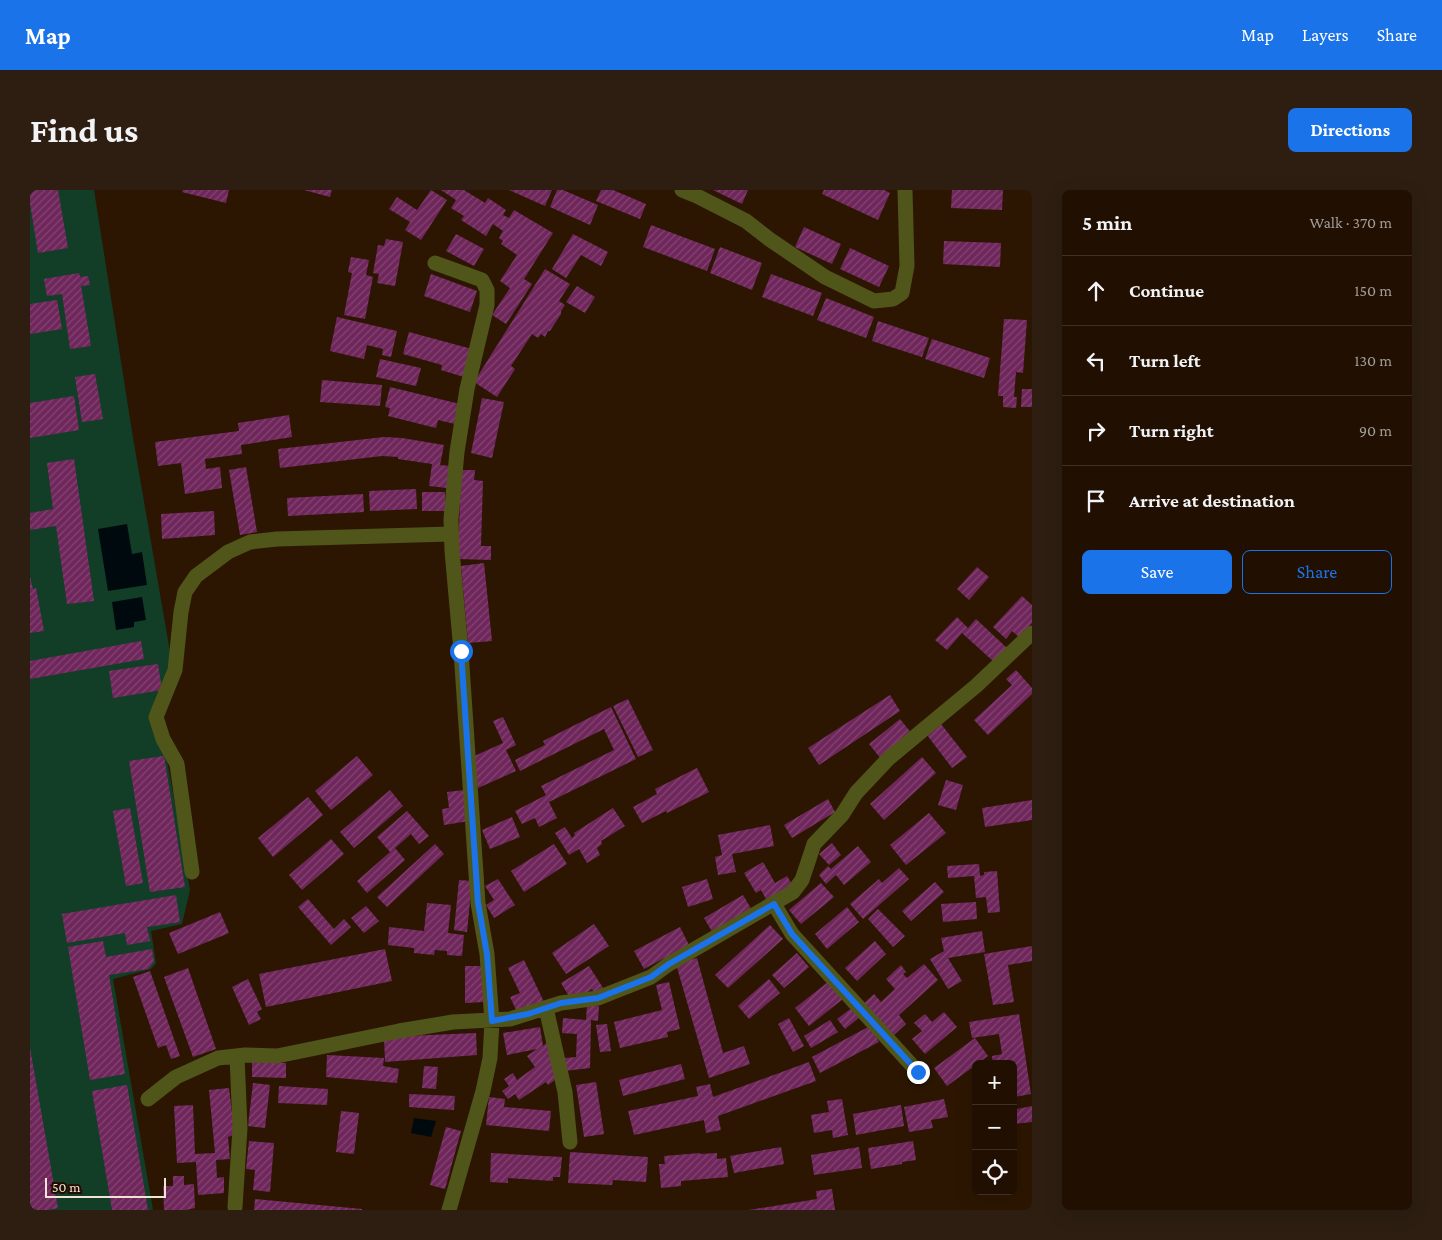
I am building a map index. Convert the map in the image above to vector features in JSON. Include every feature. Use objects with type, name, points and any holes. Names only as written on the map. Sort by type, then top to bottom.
[{"type":"street","points":[[682,190],[746,221],[769,240],[825,277],[874,301],[893,299],[902,293],[906,266],[905,190]]},
{"type":"street","points":[[434,263],[482,280],[487,290],[487,305],[467,389],[457,452],[451,534],[478,903],[487,954],[492,1021],[490,1058],[483,1091],[449,1210]]},
{"type":"street","points":[[192,872],[177,764],[162,740],[156,717],[176,670],[181,612],[185,592],[196,576],[228,552],[250,542],[322,537],[451,534]]},
{"type":"street","points":[[148,1099],[176,1076],[218,1058],[277,1056],[453,1022],[510,1019],[561,1003],[598,998],[651,977],[669,964],[793,892],[802,880],[814,844],[842,815],[856,793],[888,759],[976,686],[1032,633]]},
{"type":"street","points":[[774,904],[792,934],[918,1072]]},
{"type":"street","points":[[546,1008],[566,1092],[570,1142]]},
{"type":"street","points":[[235,1207],[240,1128],[237,1056]]},
{"type":"green space","points":[[30,190],[94,190],[133,438],[170,652],[164,693],[153,717],[166,754],[190,890],[182,924],[151,931],[156,963],[151,969],[113,979],[153,1210],[30,1210]]},
{"type":"shaded area","points":[[127,524],[132,554],[142,552],[147,585],[108,591],[98,529]]},
{"type":"shaded area","points":[[142,597],[146,620],[134,622],[134,627],[116,630],[112,602]]},
{"type":"shaded area","points":[[414,1118],[436,1121],[431,1137],[411,1133]]},
{"type":"building","points":[[30,190],[58,190],[68,248],[38,253],[30,203]]},
{"type":"building","points":[[183,190],[229,190],[226,203],[182,192]]},
{"type":"building","points":[[304,190],[332,190],[330,197]]},
{"type":"building","points":[[431,190],[447,200],[421,240],[405,230],[410,222],[389,209],[397,197],[417,210]]},
{"type":"building","points":[[441,190],[464,190],[485,203],[488,198],[506,210],[503,215],[509,218],[514,210],[553,233],[524,279],[532,284],[506,324],[492,315],[510,288],[500,281],[517,255],[501,244],[503,241],[499,238],[503,231],[493,224],[486,236],[461,220],[464,216],[451,208],[456,200]]},
{"type":"building","points":[[509,190],[552,190],[545,206]]},
{"type":"building","points":[[557,190],[563,190],[598,205],[590,225],[550,207]]},
{"type":"building","points":[[601,190],[613,190],[646,204],[640,219],[596,201]]},
{"type":"building","points":[[713,190],[748,190],[742,204]]},
{"type":"building","points":[[824,190],[884,190],[890,193],[878,220],[822,194]]},
{"type":"building","points":[[952,190],[1003,190],[1002,210],[951,208]]},
{"type":"building","points":[[651,225],[715,249],[707,271],[643,247]]},
{"type":"building","points":[[804,227],[841,244],[832,264],[795,247]]},
{"type":"building","points":[[456,234],[484,249],[474,266],[446,251]]},
{"type":"building","points":[[573,234],[608,252],[601,266],[581,255],[566,278],[552,269]]},
{"type":"building","points":[[386,239],[403,242],[395,286],[377,283],[379,274],[373,273],[378,245],[384,246]]},
{"type":"building","points":[[944,241],[1001,243],[1000,267],[943,264]]},
{"type":"building","points":[[720,247],[762,263],[752,290],[710,273]]},
{"type":"building","points":[[850,248],[889,266],[879,287],[840,269]]},
{"type":"building","points":[[351,257],[369,260],[366,275],[373,277],[365,319],[344,315],[352,273],[348,272]]},
{"type":"building","points":[[545,269],[570,284],[559,301],[565,305],[545,337],[541,334],[538,338],[532,334],[511,366],[515,369],[497,397],[474,382]]},
{"type":"building","points":[[79,273],[80,277],[88,276],[90,285],[81,286],[91,346],[70,349],[62,294],[47,296],[44,279]]},
{"type":"building","points":[[431,274],[477,291],[470,312],[424,296]]},
{"type":"building","points":[[771,274],[822,293],[813,316],[762,297]]},
{"type":"building","points":[[577,286],[595,297],[585,313],[566,302]]},
{"type":"building","points":[[826,298],[874,317],[866,338],[817,320]]},
{"type":"building","points":[[57,300],[62,329],[30,334],[30,304]]},
{"type":"building","points":[[337,317],[397,331],[391,357],[382,355],[383,349],[367,345],[364,359],[330,351]]},
{"type":"building","points":[[1004,319],[1027,320],[1023,373],[1016,372],[1014,397],[1017,397],[1016,408],[1003,407],[1003,396],[998,396]]},
{"type":"building","points":[[878,321],[929,338],[922,357],[872,341]]},
{"type":"building","points":[[409,332],[472,349],[464,377],[441,370],[442,365],[403,354]]},
{"type":"building","points":[[932,339],[990,358],[984,378],[925,359]]},
{"type":"building","points":[[380,359],[421,368],[416,386],[376,377]]},
{"type":"building","points":[[95,374],[103,419],[82,422],[75,377]]},
{"type":"building","points":[[322,380],[382,385],[380,406],[320,402]]},
{"type":"building","points":[[390,387],[460,404],[455,424],[438,420],[436,428],[388,416],[390,408],[385,407]]},
{"type":"building","points":[[1022,389],[1032,389],[1032,407],[1021,407]]},
{"type":"building","points":[[74,396],[79,430],[30,438],[30,403]]},
{"type":"building","points":[[482,398],[504,402],[492,458],[471,453]]},
{"type":"building","points":[[289,415],[292,437],[241,445],[242,454],[205,459],[206,469],[220,467],[222,488],[185,494],[181,463],[158,466],[155,442],[239,431],[238,423]]},
{"type":"building","points":[[384,437],[444,445],[440,465],[450,466],[447,488],[429,486],[432,464],[398,459],[398,457],[382,456],[280,468],[278,449]]},
{"type":"building","points":[[74,459],[94,601],[67,604],[56,526],[30,530],[30,513],[53,509],[47,463]]},
{"type":"building","points":[[246,467],[257,532],[240,535],[229,470]]},
{"type":"building","points":[[461,470],[475,470],[474,480],[483,481],[481,546],[491,546],[491,560],[458,559]]},
{"type":"building","points":[[416,489],[417,509],[370,511],[369,491]]},
{"type":"building","points":[[422,492],[445,492],[445,511],[422,511]]},
{"type":"building","points":[[363,494],[364,512],[288,516],[287,498]]},
{"type":"building","points":[[214,511],[215,535],[162,539],[161,514]]},
{"type":"building","points":[[484,563],[492,641],[468,643],[461,566]]},
{"type":"building","points":[[977,567],[989,577],[969,600],[957,589]]},
{"type":"building","points":[[30,577],[33,589],[36,588],[44,631],[30,633]]},
{"type":"building","points":[[1022,596],[1032,605],[1032,623],[1019,637],[1012,631],[1006,639],[993,627]]},
{"type":"building","points":[[957,617],[968,628],[976,619],[1007,648],[994,662],[962,633],[947,650],[935,640]]},
{"type":"building","points":[[141,641],[144,659],[30,679],[30,661]]},
{"type":"building","points":[[158,664],[162,690],[113,698],[109,671]]},
{"type":"building","points":[[1016,670],[1032,688],[1032,694],[988,735],[974,720],[1012,685],[1006,679]]},
{"type":"building","points":[[890,695],[900,711],[819,765],[808,748]]},
{"type":"building","points":[[628,699],[653,750],[638,757],[613,706]]},
{"type":"building","points":[[611,707],[636,759],[549,802],[557,818],[539,827],[535,818],[522,824],[515,811],[546,795],[541,786],[614,750],[604,729],[520,771],[515,760],[545,745],[543,741]]},
{"type":"building","points":[[503,717],[516,745],[506,750],[516,771],[478,788],[470,758],[503,743],[493,721]]},
{"type":"building","points":[[900,719],[912,734],[881,759],[869,744]]},
{"type":"building","points":[[941,724],[967,757],[952,768],[927,735]]},
{"type":"building","points":[[164,756],[185,887],[150,892],[129,761]]},
{"type":"building","points":[[357,756],[373,775],[331,810],[315,791]]},
{"type":"building","points":[[922,757],[936,773],[884,820],[870,804]]},
{"type":"building","points":[[697,768],[709,792],[642,823],[633,807],[657,794],[655,789]]},
{"type":"building","points":[[946,780],[963,785],[956,810],[938,805]]},
{"type":"building","points":[[390,790],[403,806],[354,848],[340,832]]},
{"type":"building","points":[[464,790],[469,821],[444,825],[442,809],[449,808],[447,792]]},
{"type":"building","points":[[308,797],[323,815],[273,857],[258,838]]},
{"type":"building","points":[[828,799],[835,812],[792,838],[784,825]]},
{"type":"building","points":[[1032,800],[1032,820],[985,827],[982,808]]},
{"type":"building","points":[[130,808],[143,883],[126,886],[113,811]]},
{"type":"building","points":[[613,808],[625,826],[601,841],[602,844],[597,848],[600,855],[587,863],[579,849],[569,855],[555,833],[565,827],[572,838],[575,835],[574,833]]},
{"type":"building","points":[[407,811],[429,836],[419,844],[411,834],[395,848],[405,860],[367,893],[357,881],[390,852],[377,837]]},
{"type":"building","points":[[929,813],[946,833],[906,865],[890,845]]},
{"type":"building","points":[[512,817],[520,837],[490,849],[482,830]]},
{"type":"building","points":[[770,825],[774,846],[732,854],[736,872],[718,875],[715,857],[722,855],[718,835]]},
{"type":"building","points":[[331,839],[344,854],[302,890],[289,875]]},
{"type":"building","points":[[832,843],[841,855],[829,865],[819,854]]},
{"type":"building","points":[[435,844],[444,854],[387,907],[377,897]]},
{"type":"building","points":[[554,844],[567,864],[524,892],[511,871]]},
{"type":"building","points":[[858,846],[871,862],[844,885],[836,875],[826,884],[819,875],[828,866],[831,869]]},
{"type":"building","points":[[763,862],[775,883],[787,876],[793,886],[767,901],[761,890],[756,893],[744,873]]},
{"type":"building","points":[[979,864],[980,876],[984,875],[984,872],[997,871],[1000,912],[988,913],[986,897],[976,898],[974,876],[948,878],[947,866]]},
{"type":"building","points":[[899,868],[909,879],[863,919],[850,904],[879,879],[882,883]]},
{"type":"building","points":[[498,879],[515,905],[494,918],[486,905],[494,900],[485,886]]},
{"type":"building","points":[[707,879],[713,899],[688,907],[682,887]]},
{"type":"building","points":[[459,880],[472,881],[467,932],[454,930]]},
{"type":"building","points":[[935,882],[944,892],[911,921],[902,911]]},
{"type":"building","points":[[821,883],[834,897],[801,924],[789,910]]},
{"type":"building","points":[[176,895],[180,922],[147,927],[150,941],[127,945],[125,933],[67,943],[62,914]]},
{"type":"building","points":[[743,895],[753,912],[714,935],[704,918]]},
{"type":"building","points":[[308,899],[334,929],[344,919],[351,927],[331,945],[298,907]]},
{"type":"building","points":[[976,902],[977,919],[943,922],[941,904]]},
{"type":"building","points":[[427,903],[451,905],[448,933],[464,935],[462,956],[447,955],[447,951],[435,950],[434,955],[414,953],[414,948],[388,945],[389,927],[424,931]]},
{"type":"building","points":[[366,906],[379,921],[364,933],[351,918]]},
{"type":"building","points":[[847,907],[859,922],[827,949],[815,934]]},
{"type":"building","points":[[878,909],[905,936],[893,947],[868,919]]},
{"type":"building","points":[[220,912],[229,933],[178,954],[169,933]]},
{"type":"building","points":[[594,924],[609,946],[566,974],[552,953]]},
{"type":"building","points":[[770,925],[783,939],[728,988],[715,975]]},
{"type":"building","points":[[680,927],[689,945],[644,969],[634,951]]},
{"type":"building","points":[[982,931],[985,952],[948,958],[962,981],[948,989],[930,959],[944,951],[941,938]]},
{"type":"building","points":[[103,941],[106,957],[152,949],[154,962],[148,969],[109,975],[125,1074],[90,1080],[68,947]]},
{"type":"building","points":[[875,941],[886,954],[857,981],[845,968]]},
{"type":"building","points":[[1032,946],[1032,961],[1008,965],[1014,1002],[993,1005],[984,954]]},
{"type":"building","points":[[385,949],[392,981],[266,1007],[259,974]]},
{"type":"building","points":[[797,953],[809,967],[784,988],[772,975]]},
{"type":"building","points":[[697,958],[723,1053],[744,1046],[750,1064],[709,1078],[676,964]]},
{"type":"building","points":[[524,960],[544,1002],[518,1014],[510,997],[520,993],[508,968]]},
{"type":"building","points":[[924,964],[938,980],[899,1015],[906,1024],[892,1037],[863,1004],[874,994],[881,1002],[895,989],[886,979],[901,965],[906,972],[903,974],[907,978]]},
{"type":"building","points":[[465,966],[484,966],[484,1002],[465,1003]]},
{"type":"building","points":[[589,966],[605,991],[594,993],[592,989],[583,995],[570,998],[561,983]]},
{"type":"building","points":[[188,968],[216,1049],[193,1057],[164,977]]},
{"type":"building","points":[[150,971],[180,1056],[171,1059],[166,1045],[158,1048],[133,977]]},
{"type":"building","points":[[248,979],[262,1009],[257,1012],[261,1019],[249,1025],[232,987]]},
{"type":"building","points":[[769,979],[780,993],[749,1019],[738,1006]]},
{"type":"building","points":[[669,982],[680,1029],[667,1032],[668,1037],[620,1048],[614,1022],[662,1010],[656,985]]},
{"type":"building","points":[[828,982],[843,999],[809,1026],[795,1008]]},
{"type":"building","points":[[587,1005],[599,1006],[598,1021],[591,1020],[590,1068],[565,1071],[564,1058],[576,1057],[577,1034],[562,1033],[563,1018],[586,1020]]},
{"type":"building","points":[[853,1007],[860,1017],[845,1029],[837,1019]]},
{"type":"building","points":[[944,1012],[957,1027],[925,1054],[912,1039],[922,1031],[914,1023],[925,1014],[932,1022]]},
{"type":"building","points":[[1019,1014],[1031,1094],[1017,1097],[1017,1060],[992,1060],[992,1056],[1002,1054],[999,1034],[972,1038],[969,1022]]},
{"type":"building","points":[[789,1018],[804,1046],[793,1052],[778,1024]]},
{"type":"building","points":[[830,1020],[838,1032],[811,1048],[804,1036]]},
{"type":"building","points":[[607,1024],[611,1051],[600,1052],[596,1025]]},
{"type":"building","points":[[870,1026],[879,1042],[820,1073],[812,1057]]},
{"type":"building","points":[[540,1027],[543,1046],[549,1041],[559,1077],[548,1085],[546,1082],[519,1100],[515,1094],[508,1099],[502,1091],[509,1086],[504,1079],[513,1073],[517,1080],[535,1067],[527,1056],[537,1049],[507,1055],[503,1033]]},
{"type":"building","points":[[476,1033],[477,1055],[385,1062],[384,1037]]},
{"type":"building","points":[[975,1038],[988,1056],[983,1060],[972,1060],[972,1068],[947,1086],[934,1068]]},
{"type":"building","points":[[30,1048],[58,1208],[48,1210],[30,1210]]},
{"type":"building","points":[[327,1055],[384,1058],[383,1066],[399,1069],[397,1083],[326,1077]]},
{"type":"building","points":[[252,1062],[286,1063],[286,1078],[252,1077]]},
{"type":"building","points":[[809,1062],[816,1081],[718,1116],[721,1130],[706,1133],[704,1120],[634,1135],[628,1111],[698,1096],[696,1087],[710,1084],[713,1097]]},
{"type":"building","points":[[681,1064],[685,1079],[623,1096],[619,1080]]},
{"type":"building","points":[[424,1066],[438,1067],[436,1089],[422,1088]]},
{"type":"building","points":[[596,1082],[604,1134],[584,1137],[576,1085]]},
{"type":"building","points":[[253,1083],[270,1085],[265,1128],[248,1126]]},
{"type":"building","points":[[127,1085],[148,1210],[112,1210],[92,1091]]},
{"type":"building","points":[[279,1086],[328,1089],[327,1105],[278,1103]]},
{"type":"building","points":[[229,1088],[234,1129],[233,1135],[228,1137],[230,1159],[216,1160],[217,1178],[224,1177],[224,1193],[198,1195],[196,1162],[177,1163],[174,1106],[193,1105],[195,1154],[215,1153],[209,1090]]},
{"type":"building","points":[[409,1094],[455,1096],[454,1110],[409,1107]]},
{"type":"building","points":[[489,1097],[505,1099],[504,1107],[551,1111],[549,1131],[486,1125]]},
{"type":"building","points":[[842,1099],[848,1135],[833,1138],[832,1130],[814,1133],[811,1115],[829,1112],[827,1101]]},
{"type":"building","points":[[944,1099],[948,1117],[931,1120],[933,1128],[909,1132],[904,1107]]},
{"type":"building","points":[[901,1105],[904,1126],[856,1135],[853,1114]]},
{"type":"building","points":[[1032,1106],[1032,1122],[1017,1124],[1017,1109]]},
{"type":"building","points":[[341,1111],[359,1113],[354,1154],[336,1152]]},
{"type":"building","points":[[446,1127],[461,1131],[445,1189],[430,1185]]},
{"type":"building","points":[[249,1141],[274,1143],[270,1192],[253,1190],[255,1170],[246,1169]]},
{"type":"building","points":[[913,1141],[916,1160],[871,1169],[868,1148]]},
{"type":"building","points":[[781,1147],[784,1164],[734,1173],[730,1156]]},
{"type":"building","points":[[859,1147],[862,1168],[814,1175],[811,1155]]},
{"type":"building","points":[[570,1152],[648,1157],[646,1182],[613,1180],[612,1185],[568,1183]]},
{"type":"building","points":[[491,1153],[562,1157],[560,1177],[553,1177],[553,1181],[508,1178],[508,1183],[490,1182]]},
{"type":"building","points":[[717,1153],[717,1159],[726,1158],[728,1177],[681,1181],[681,1186],[661,1188],[659,1164],[665,1164],[664,1156]]},
{"type":"building","points":[[173,1176],[184,1176],[184,1185],[194,1184],[195,1208],[164,1210],[163,1186],[173,1186]]},
{"type":"building","points":[[832,1189],[835,1210],[749,1210],[817,1199],[816,1191]]},
{"type":"building","points":[[255,1199],[362,1209],[362,1210],[254,1210]]},
{"type":"route","points":[[461,651],[478,903],[487,954],[492,1021],[510,1019],[561,1003],[598,998],[651,977],[669,964],[774,904],[792,934],[918,1072]]}]
